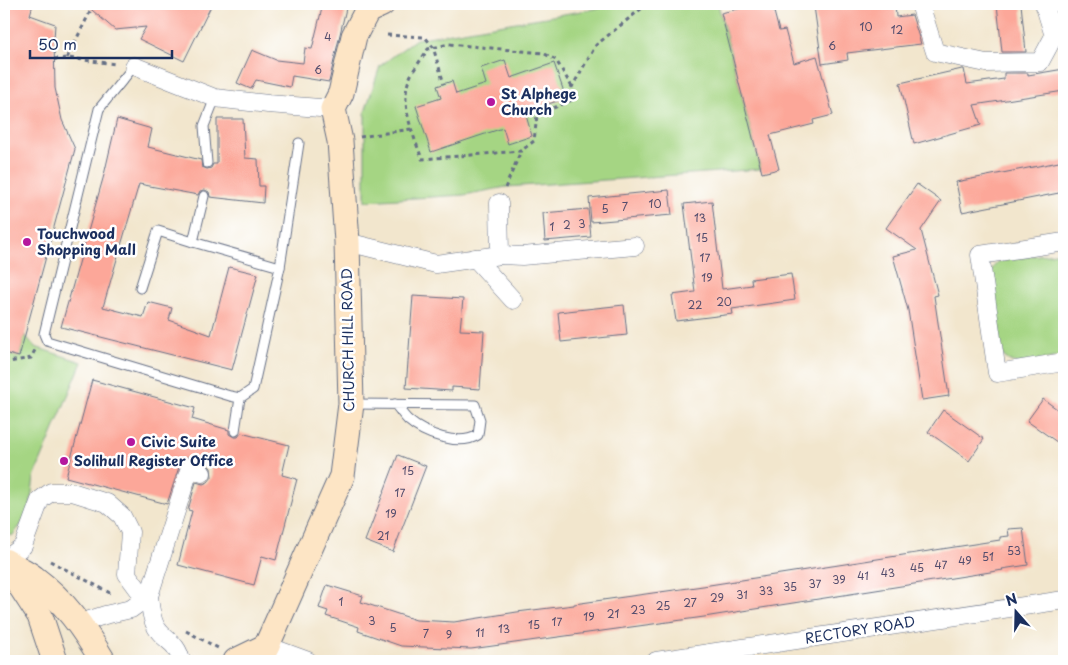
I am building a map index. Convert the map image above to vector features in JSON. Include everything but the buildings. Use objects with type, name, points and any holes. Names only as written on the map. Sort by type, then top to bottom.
[{"type":"street","points":[[134,66],[216,98],[268,104],[333,108],[341,92],[354,36],[367,11],[382,4]]},
{"type":"street","points":[[920,4],[935,52],[986,63],[1040,62],[1054,36],[1045,6],[1051,4]]},
{"type":"street","name":"CHURCH HILL ROAD","points":[[264,654],[342,476],[351,404],[347,242],[340,141],[333,108]]},
{"type":"street","points":[[499,202],[500,255]]},
{"type":"street","points":[[347,242],[436,264],[500,255],[522,256],[635,246]]},
{"type":"street","points":[[1064,242],[974,252],[996,375],[1064,362]]},
{"type":"street","points":[[475,258],[513,300]]},
{"type":"street","points":[[181,661],[175,646],[156,627],[151,612],[149,596],[190,468],[202,473]]},
{"type":"street","points":[[4,561],[23,546],[40,500],[50,492],[72,492],[107,503],[122,516],[130,532],[127,574],[138,589],[149,596]]},
{"type":"street","points":[[4,561],[33,577],[58,599],[80,623],[103,661]]},
{"type":"street","points":[[4,561],[40,616],[55,661]]},
{"type":"street","points":[[80,623],[131,609],[149,596]]},
{"type":"street","name":"RECTORY ROAD","points":[[656,661],[1064,600]]},
{"type":"street","points":[[236,661],[264,654],[308,661]]},
{"type":"lane","points":[[134,66],[99,109],[44,334],[47,341],[240,398]]},
{"type":"lane","points":[[207,163],[204,126],[216,98]]},
{"type":"lane","points":[[235,431],[240,398],[252,389],[280,267],[299,143]]},
{"type":"lane","points":[[194,242],[204,196]]},
{"type":"lane","points":[[140,288],[158,231],[280,267]]},
{"type":"lane","points":[[351,404],[395,404],[475,405],[480,420],[478,435],[471,440],[452,440],[424,430],[408,420],[395,404]]},
{"type":"path","points":[[67,58],[94,4]]},
{"type":"path","points":[[499,202],[521,151],[534,140],[537,115],[572,100],[572,87],[596,45],[647,4]]},
{"type":"path","points":[[388,35],[425,37],[433,47],[444,84]]},
{"type":"path","points":[[521,151],[422,159],[411,128],[405,97],[410,76],[428,49],[449,44],[543,53],[556,60],[572,87]]},
{"type":"path","points":[[54,59],[67,58],[134,66]]},
{"type":"path","points":[[340,141],[411,128]]},
{"type":"path","points":[[4,363],[31,358],[44,334]]},
{"type":"green space","points":[[623,4],[718,4],[761,169],[506,187],[464,195],[365,201],[365,112],[380,66],[416,39]]},
{"type":"green space","points":[[1064,252],[1064,356],[1017,364],[1008,360],[1002,355],[988,276],[997,262],[1006,259]]},
{"type":"green space","points":[[25,335],[35,347],[82,362],[34,477],[29,515],[12,536],[4,531],[4,353],[19,357]]},
{"type":"place","name":"St Alphege Church","points":[[491,102]]},
{"type":"place","name":"Touchwood Shopping Mall","points":[[27,242]]},
{"type":"place","name":"Civic Suite","points":[[131,442]]},
{"type":"place","name":"Solihull Register Office","points":[[64,461]]}]
